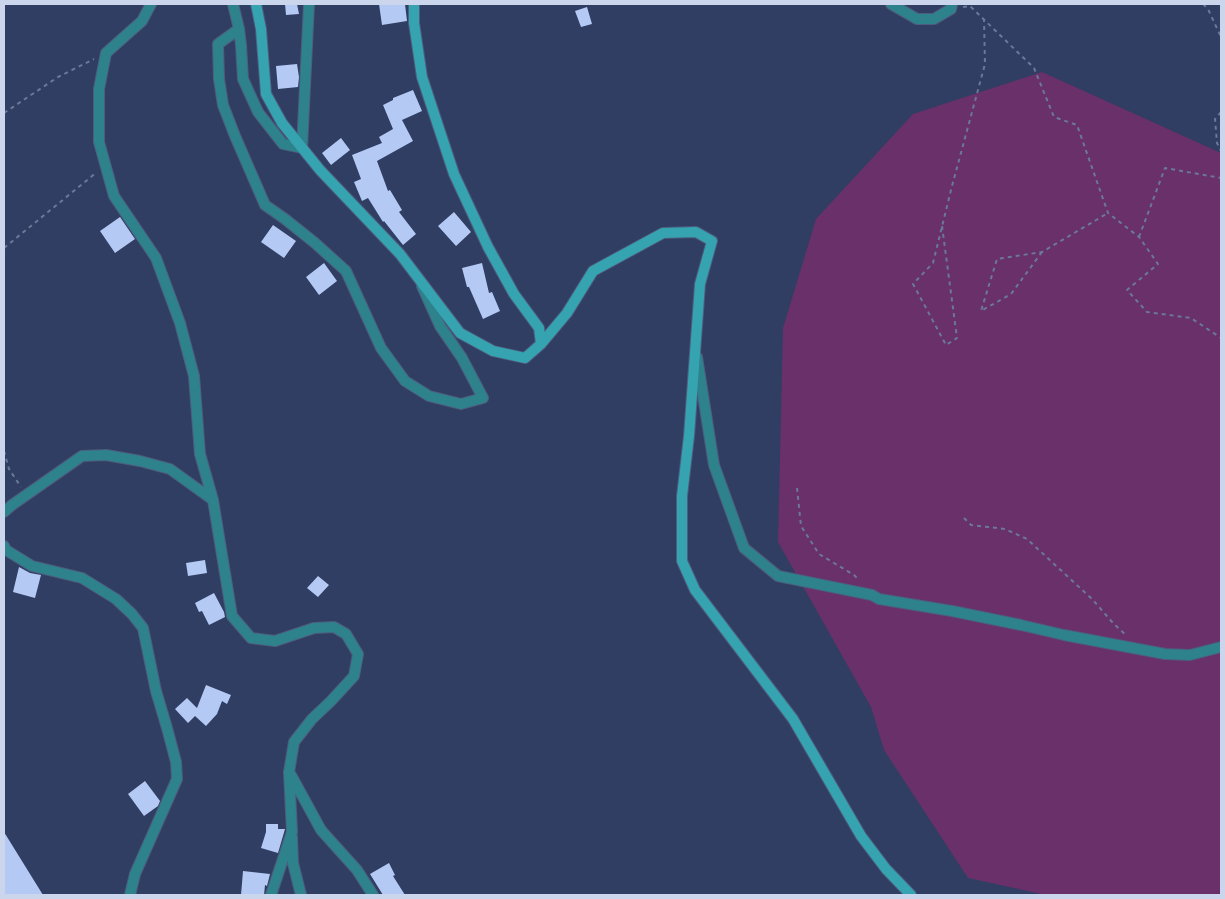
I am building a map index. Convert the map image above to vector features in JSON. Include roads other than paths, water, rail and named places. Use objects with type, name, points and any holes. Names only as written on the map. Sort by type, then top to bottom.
[{"type":"street","points":[[150,4],[142,20],[106,54],[99,89],[99,142],[114,196],[156,258],[180,324],[194,376],[200,454],[213,500],[232,616],[252,638],[275,641],[314,628],[334,626],[346,634],[358,654],[354,676],[312,718],[294,742],[289,772],[293,863],[301,895]]},
{"type":"street","points":[[233,4],[239,29],[243,79],[258,112],[283,144],[302,148]]},
{"type":"street","points":[[256,4],[261,29],[266,94],[282,123],[320,170],[400,254],[460,333],[493,351],[526,358],[568,313],[593,271],[663,233],[696,232],[712,241],[700,284],[689,436],[682,496],[682,561],[696,590],[793,719],[861,836],[886,869],[911,895]]},
{"type":"street","points":[[302,148],[309,4]]},
{"type":"street","points":[[414,4],[414,23],[422,77],[454,174],[492,255],[514,294],[539,328],[541,344]]},
{"type":"street","points":[[891,4],[918,19],[934,19],[951,6]]},
{"type":"street","points":[[239,29],[218,44],[219,79],[223,105],[265,205],[315,243],[346,271],[381,348],[405,381],[429,396],[461,404],[483,398],[462,358],[440,326],[419,279]]},
{"type":"street","points":[[695,345],[714,464],[744,548],[778,576],[872,595],[879,599],[952,611],[1165,654],[1190,655],[1221,647]]},
{"type":"street","points":[[4,512],[82,456],[106,455],[170,469],[213,500]]},
{"type":"street","points":[[4,546],[6,550],[32,566],[82,578],[116,599],[143,628],[156,691],[176,762],[177,779],[136,874],[130,895]]},
{"type":"street","points":[[289,772],[321,830],[357,870],[373,895]]},
{"type":"street","points":[[271,895],[292,832]]}]
